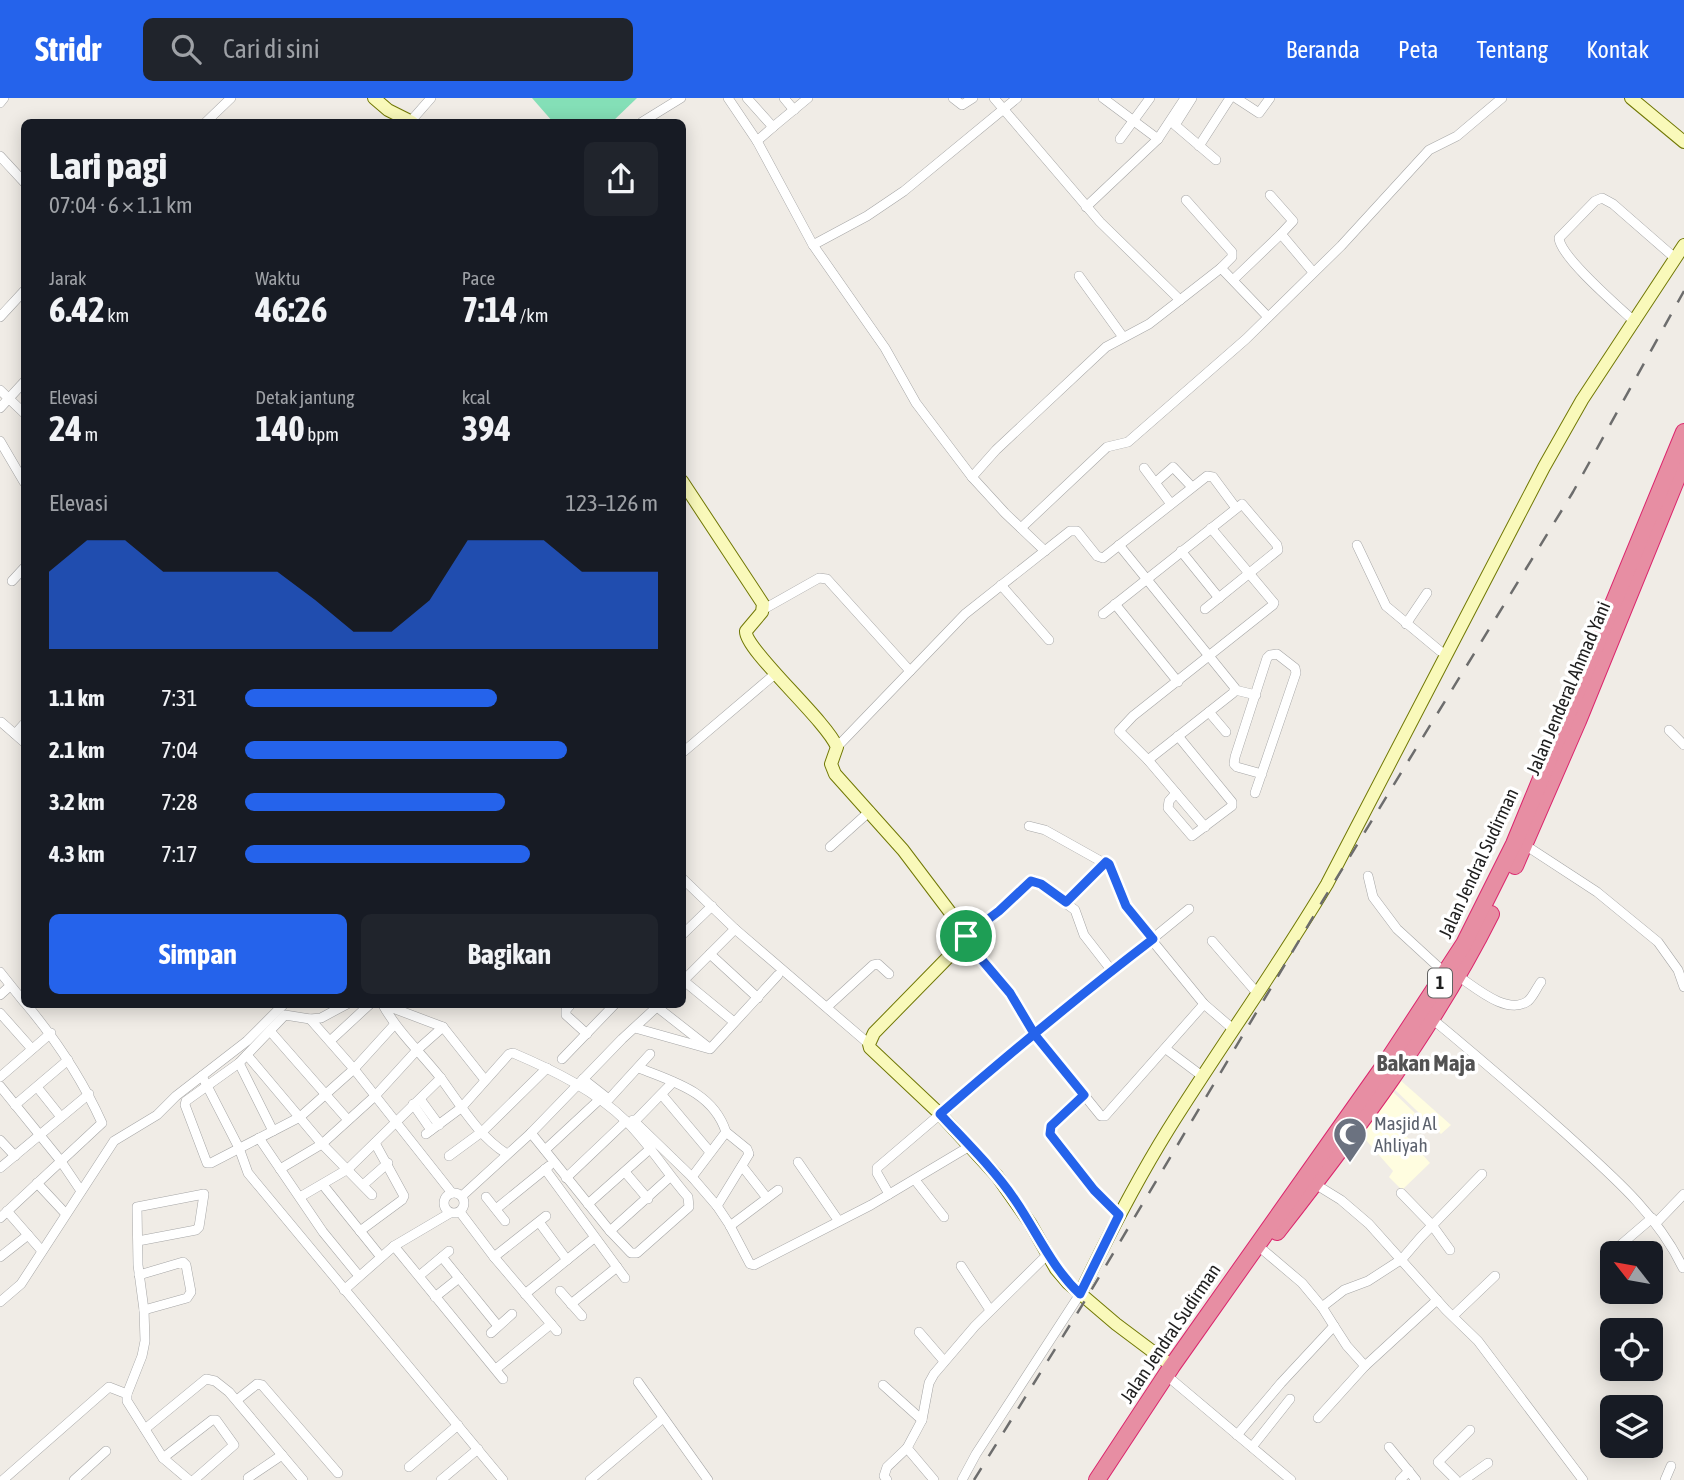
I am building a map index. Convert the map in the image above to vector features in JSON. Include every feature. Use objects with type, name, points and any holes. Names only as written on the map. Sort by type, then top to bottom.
[{"type":"highway","name":"Jalan Jendral Sudirman","points":[[1097,1480],[1282,1207],[1452,975],[1514,844],[1684,432]]},
{"type":"highway","name":"Jalan Jenderal Ahmad Yani","points":[[1104,1480],[1172,1373],[1315,1184],[1432,1018],[1452,975],[1525,845],[1684,461]]},
{"type":"street","points":[[0,103],[4,98]]},
{"type":"street","points":[[209,119],[231,98]]},
{"type":"street","points":[[374,98],[388,110],[405,119]]},
{"type":"street","points":[[414,119],[431,98]]},
{"type":"street","points":[[647,119],[681,98]]},
{"type":"street","points":[[728,98],[757,141],[813,245],[885,348],[916,403],[972,477],[1045,551]]},
{"type":"street","points":[[747,98],[773,127]]},
{"type":"street","points":[[784,98],[794,110]]},
{"type":"street","points":[[757,141],[808,98]]},
{"type":"street","points":[[953,98],[962,106],[973,98]]},
{"type":"street","points":[[994,98],[1122,247],[1168,286],[1180,300]]},
{"type":"street","points":[[813,245],[867,216],[904,191],[1017,98]]},
{"type":"street","points":[[1103,98],[1158,139]]},
{"type":"street","points":[[1120,139],[1150,98]]},
{"type":"street","points":[[1087,207],[1158,139],[1185,98]]},
{"type":"street","points":[[1192,98],[1175,125],[1216,160]]},
{"type":"street","points":[[1199,146],[1230,98]]},
{"type":"street","points":[[1236,98],[1259,113],[1270,98]]},
{"type":"street","points":[[1021,528],[1107,447],[1128,442],[1214,369],[1377,208],[1429,150],[1457,136],[1503,98]]},
{"type":"street","points":[[1631,98],[1684,142]]},
{"type":"street","points":[[0,156],[21,179]]},
{"type":"street","points":[[1233,280],[1293,221],[1270,195]]},
{"type":"street","points":[[1635,322],[1584,274],[1560,245],[1559,238],[1595,201],[1602,198],[1676,259]]},
{"type":"street","points":[[972,477],[996,450],[1106,347],[1149,324],[1222,268],[1232,257],[1232,253],[1186,200]]},
{"type":"street","points":[[1281,234],[1313,272]]},
{"type":"street","points":[[962,1480],[982,1444],[1080,1294],[1119,1215],[1166,1133],[1327,884],[1544,467],[1582,400],[1684,245]]},
{"type":"street","points":[[1222,268],[1268,317]]},
{"type":"street","points":[[1079,276],[1123,337]]},
{"type":"street","points":[[0,317],[21,294]]},
{"type":"street","points":[[0,408],[21,385]]},
{"type":"street","points":[[0,390],[21,410]]},
{"type":"street","points":[[0,441],[21,476]]},
{"type":"street","points":[[12,458],[21,467]]},
{"type":"street","points":[[1156,482],[1173,467],[1192,487]]},
{"type":"street","points":[[1144,468],[1171,504]]},
{"type":"street","points":[[1204,1004],[1105,1116],[1101,1115],[1035,1035],[1010,993],[966,938],[935,891],[832,769],[831,759],[837,747],[965,614],[1073,530],[1077,531],[1100,558],[1105,557],[1192,487],[1210,476],[1236,508]]},
{"type":"street","points":[[686,489],[750,583],[764,609]]},
{"type":"street","points":[[1103,614],[1236,508],[1244,505],[1279,548],[1205,608]]},
{"type":"street","points":[[1205,827],[1148,760],[1119,731],[1133,716],[1273,606],[1211,528]]},
{"type":"street","points":[[1119,545],[1235,690],[1256,695]]},
{"type":"street","points":[[1357,545],[1384,604],[1440,651]]},
{"type":"street","points":[[1181,551],[1219,598]]},
{"type":"street","points":[[12,581],[21,571]]},
{"type":"street","points":[[837,747],[824,725],[775,674],[746,637],[746,631],[758,620],[764,609],[819,578],[827,579],[911,671]]},
{"type":"street","points":[[1001,585],[1049,640]]},
{"type":"street","points":[[1406,624],[1427,593]]},
{"type":"street","points":[[1115,604],[1178,682]]},
{"type":"street","points":[[1437,671],[1440,651],[1458,631]]},
{"type":"street","points":[[1262,774],[1234,764],[1267,658],[1277,654],[1295,668],[1296,673],[1262,774],[1253,792],[1266,795]]},
{"type":"street","points":[[686,750],[775,674]]},
{"type":"street","points":[[1148,760],[1235,690]]},
{"type":"street","points":[[1209,712],[1226,732]]},
{"type":"street","points":[[1,722],[21,739]]},
{"type":"street","points":[[15,734],[21,727]]},
{"type":"street","points":[[1669,730],[1684,745]]},
{"type":"street","points":[[1176,793],[1168,804],[1175,818],[1192,836],[1229,810],[1232,802],[1178,736]]},
{"type":"street","points":[[830,847],[870,811]]},
{"type":"street","points":[[1029,826],[1045,830],[1109,864],[1131,914],[1204,1004],[1234,1029]]},
{"type":"street","points":[[1525,845],[1597,892],[1658,942],[1678,970],[1684,987]]},
{"type":"street","points":[[1066,902],[1104,863]]},
{"type":"street","points":[[1368,876],[1373,897],[1397,929],[1452,975],[1504,1004],[1529,1000],[1541,982]]},
{"type":"street","points":[[869,1044],[874,1033],[966,938],[1031,881],[1041,884],[1075,910],[1084,935],[1112,971]]},
{"type":"street","points":[[686,882],[735,929],[869,1044],[870,1048],[940,1114],[1014,1198],[1049,1253],[1056,1269],[1080,1294],[1291,1480]]},
{"type":"street","points":[[686,931],[712,906]]},
{"type":"street","points":[[890,1194],[877,1173],[877,1168],[1189,909]]},
{"type":"street","points":[[686,979],[735,929]]},
{"type":"street","points":[[1212,941],[1257,993]]},
{"type":"street","points":[[710,954],[758,998]]},
{"type":"street","points":[[827,1007],[876,964],[889,974]]},
{"type":"street","points":[[0,972],[21,998]]},
{"type":"street","points":[[710,1049],[778,975]]},
{"type":"street","points":[[686,984],[734,1023]]},
{"type":"street","points":[[0,995],[10,986]]},
{"type":"street","points":[[29,1008],[51,1033],[89,1094],[101,1125],[4,1214],[42,1251]]},
{"type":"street","points":[[0,1302],[21,1284],[114,1141],[148,1122],[176,1096],[247,1041],[280,1008]]},
{"type":"street","points":[[340,1008],[321,1018],[310,1020],[287,1014],[239,1063],[185,1104],[207,1163],[300,1117],[354,1069],[394,1025]]},
{"type":"street","points":[[330,1041],[366,1008]]},
{"type":"street","points":[[384,1008],[394,1025],[440,1078],[461,1108],[508,1154]]},
{"type":"street","points":[[393,1008],[443,1027],[485,1080]]},
{"type":"street","points":[[568,1008],[566,1014],[587,1034]]},
{"type":"street","points":[[562,1059],[611,1008]]},
{"type":"street","points":[[496,1369],[554,1328],[455,1212],[444,1206],[445,1198],[457,1194],[508,1154],[656,1008]]},
{"type":"street","points":[[660,1008],[710,1049]]},
{"type":"street","points":[[0,1013],[32,1049]]},
{"type":"street","points":[[1432,1018],[1505,1079],[1627,1189],[1654,1221],[1683,1268]]},
{"type":"street","points":[[310,1020],[354,1069],[464,1204],[455,1212],[394,1246],[344,1290]]},
{"type":"street","points":[[280,1169],[322,1144],[375,1096],[417,1050],[443,1027]]},
{"type":"street","points":[[635,1028],[710,1049]]},
{"type":"street","points":[[270,1031],[348,1120]]},
{"type":"street","points":[[0,1062],[4,1074],[51,1033]]},
{"type":"street","points":[[1166,1049],[1202,1076]]},
{"type":"street","points":[[417,1102],[432,1130],[461,1108],[510,1053],[579,1082],[605,1099],[692,1177],[716,1206],[748,1261],[754,1265],[890,1194],[970,1146]]},
{"type":"street","points":[[545,1150],[639,1068],[650,1054]]},
{"type":"street","points":[[247,1055],[322,1144],[372,1195]]},
{"type":"street","points":[[16,1105],[68,1060]]},
{"type":"street","points":[[239,1063],[273,1131]]},
{"type":"street","points":[[449,1156],[483,1132],[547,1068]]},
{"type":"street","points":[[639,1068],[695,1091],[711,1104],[726,1132],[749,1152],[716,1206]]},
{"type":"street","points":[[202,1076],[239,1148],[248,1173],[478,1449],[496,1478]]},
{"type":"street","points":[[300,1198],[348,1169],[440,1078]]},
{"type":"street","points":[[566,1178],[662,1095],[673,1082]]},
{"type":"street","points":[[0,1086],[60,1160],[80,1191]]},
{"type":"street","points":[[37,1087],[61,1117]]},
{"type":"street","points":[[0,1168],[89,1094]]},
{"type":"street","points":[[662,1095],[710,1152]]},
{"type":"street","points":[[1084,1095],[1051,1126],[1050,1134],[1099,1195],[1119,1215]]},
{"type":"street","points":[[531,1133],[610,1231],[634,1254],[689,1207],[688,1198],[630,1121]]},
{"type":"street","points":[[692,1177],[726,1132]]},
{"type":"street","points":[[259,1138],[323,1231],[359,1276]]},
{"type":"street","points":[[0,1140],[15,1156]]},
{"type":"street","points":[[360,1231],[404,1198],[404,1192],[375,1143]]},
{"type":"street","points":[[588,1204],[651,1147]]},
{"type":"street","points":[[798,1162],[838,1220]]},
{"type":"street","points":[[363,1185],[388,1163]]},
{"type":"street","points":[[742,1166],[767,1198]]},
{"type":"street","points":[[496,1209],[547,1167],[594,1238],[625,1278]]},
{"type":"street","points":[[625,1172],[648,1199]]},
{"type":"street","points":[[1322,1307],[1344,1290],[1368,1281],[1402,1259],[1482,1174]]},
{"type":"street","points":[[610,1231],[670,1177]]},
{"type":"street","points":[[915,1180],[943,1217]]},
{"type":"street","points":[[37,1183],[65,1213]]},
{"type":"street","points":[[1315,1184],[1341,1200],[1369,1224],[1478,1341],[1583,1480]]},
{"type":"street","points":[[323,1185],[381,1257]]},
{"type":"street","points":[[730,1226],[778,1190]]},
{"type":"street","points":[[1402,1193],[1432,1225],[1450,1250]]},
{"type":"street","points":[[122,1392],[145,1341],[139,1275],[138,1241],[137,1206],[204,1194],[199,1227],[196,1230],[138,1241]]},
{"type":"street","points":[[1626,1241],[1654,1221],[1684,1194]]},
{"type":"street","points":[[486,1197],[505,1221]]},
{"type":"street","points":[[494,1258],[543,1219],[568,1260]]},
{"type":"street","points":[[1,1254],[28,1235]]},
{"type":"street","points":[[525,1294],[594,1238]]},
{"type":"street","points":[[394,1246],[503,1379]]},
{"type":"street","points":[[1263,1250],[1302,1283],[1322,1307],[1347,1346],[1365,1366]]},
{"type":"street","points":[[887,1480],[884,1476],[887,1466],[907,1448],[922,1420],[929,1383],[944,1361],[990,1310],[1049,1253]]},
{"type":"street","points":[[419,1276],[446,1254],[459,1278],[495,1329],[512,1314]]},
{"type":"street","points":[[139,1275],[183,1262],[191,1293],[187,1298],[144,1310]]},
{"type":"street","points":[[961,1266],[990,1310]]},
{"type":"street","points":[[571,1304],[617,1268]]},
{"type":"street","points":[[1452,1316],[1495,1276]]},
{"type":"street","points":[[435,1297],[459,1278]]},
{"type":"street","points":[[560,1291],[582,1316]]},
{"type":"street","points":[[1318,1418],[1365,1366],[1437,1300]]},
{"type":"street","points":[[1237,1435],[1334,1326]]},
{"type":"street","points":[[919,1332],[944,1361]]},
{"type":"street","points":[[145,1429],[206,1379],[215,1381],[237,1400],[303,1480]]},
{"type":"street","points":[[638,1382],[708,1480]]},
{"type":"street","points":[[237,1400],[257,1384],[262,1385],[338,1474]]},
{"type":"street","points":[[883,1385],[922,1420]]},
{"type":"street","points":[[3,1480],[109,1387],[122,1392],[163,1458],[192,1480],[234,1446],[216,1420],[212,1420],[163,1458]]},
{"type":"street","points":[[1252,1447],[1290,1399]]},
{"type":"street","points":[[590,1480],[663,1418]]},
{"type":"street","points":[[409,1467],[458,1425]]},
{"type":"street","points":[[1456,1480],[1438,1462],[1470,1430]]},
{"type":"street","points":[[1389,1447],[1416,1480]]},
{"type":"street","points":[[907,1448],[934,1480]]},
{"type":"street","points":[[441,1480],[478,1449]]},
{"type":"street","points":[[74,1480],[106,1451]]},
{"type":"street","points":[[247,1479],[282,1455]]},
{"type":"street","points":[[1464,1480],[1488,1462]]},
{"type":"street","points":[[1665,1480],[1671,1466]]},
{"type":"street","points":[[1400,1480],[1409,1471]]},
{"type":"shaded area","points":[[1398,1078],[1451,1125],[1441,1134],[1391,1086]]},
{"type":"shaded area","points":[[1390,1089],[1415,1113],[1401,1130],[1430,1163],[1402,1190],[1389,1177],[1393,1171],[1357,1130]]},
{"type":"green space","points":[[532,98],[637,98],[615,119],[550,119]]},
{"type":"railway","points":[[974,1480],[1573,492],[1684,291]]},
{"type":"place","name":"Masjid Al Ahliyah","points":[[1350,1164]]},
{"type":"district","name":"Bakan Maja","points":[[1426,1063]]},
{"type":"route","points":[[966,936],[965,940],[1010,993],[1035,1035],[1084,1095],[1051,1126],[1050,1134],[1094,1190],[1119,1215],[1080,1294],[1056,1269],[1030,1223],[997,1176],[940,1114],[1006,1058],[1035,1035],[1112,971],[1153,939],[1126,906],[1107,862],[1066,902],[1041,884],[1031,881],[1012,900],[966,936]]}]
